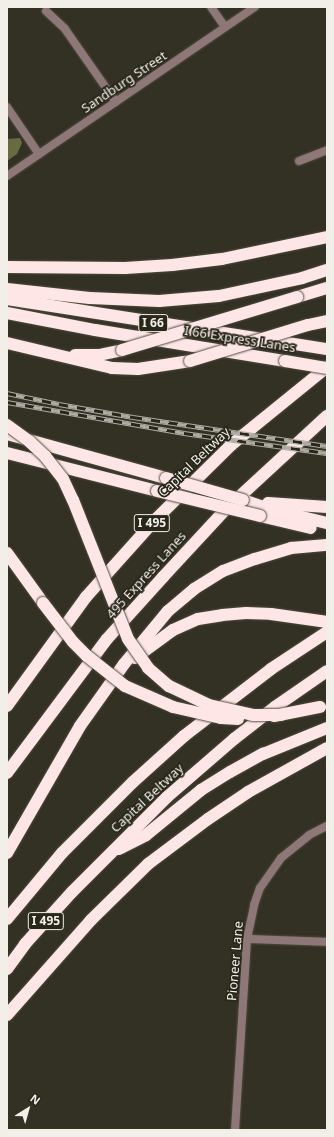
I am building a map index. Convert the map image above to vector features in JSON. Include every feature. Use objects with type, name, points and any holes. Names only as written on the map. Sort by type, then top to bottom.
[{"type":"highway","points":[[7,267],[125,268],[172,265],[222,259],[327,237]]},
{"type":"highway","points":[[7,289],[90,298],[159,301],[225,295],[302,278],[327,270]]},
{"type":"highway","points":[[22,347],[81,355],[99,355],[122,350],[327,288]]},
{"type":"highway","name":"I 66","points":[[7,299],[162,325],[327,349]]},
{"type":"highway","name":"I 66 Express Lanes","points":[[7,313],[96,330],[327,368]]},
{"type":"highway","points":[[7,343],[98,366],[126,369],[156,368],[190,361],[308,325],[327,321]]},
{"type":"highway","name":"Capital Beltway","points":[[7,706],[86,597],[155,520],[231,446],[327,368]]},
{"type":"highway","name":"495 Express Lanes","points":[[7,773],[107,639],[225,510],[327,416]]},
{"type":"highway","points":[[284,454],[327,424]]},
{"type":"highway","points":[[7,425],[20,433],[45,456],[63,479],[73,500],[128,639],[148,668],[169,686],[209,705],[253,715],[281,715]]},
{"type":"highway","points":[[7,434],[243,500],[327,532]]},
{"type":"highway","points":[[7,453],[157,491],[267,510],[327,524]]},
{"type":"highway","points":[[267,510],[327,507]]},
{"type":"highway","points":[[7,853],[80,726],[105,689],[168,611],[194,588],[223,571],[254,559],[291,548],[327,545]]},
{"type":"highway","points":[[7,553],[73,642],[87,656],[125,686],[172,707],[221,718],[246,718],[281,715],[324,706]]},
{"type":"highway","points":[[105,689],[146,648],[173,630],[198,619],[246,613],[271,614],[327,622]]},
{"type":"highway","name":"I 495","points":[[7,919],[62,853],[138,777],[184,736],[271,670],[327,632]]},
{"type":"highway","name":"Capital Beltway","points":[[7,969],[26,944],[66,898],[167,797],[205,763],[275,707],[327,671]]},
{"type":"highway","points":[[109,854],[146,835],[201,790],[230,772],[263,754],[327,728]]},
{"type":"highway","points":[[7,1016],[91,920],[148,864],[201,823],[243,795],[327,748]]},
{"type":"street","points":[[211,7],[225,27]]},
{"type":"street","name":"Sandburg Street","points":[[7,176],[255,7]]},
{"type":"street","points":[[46,10],[65,29],[116,102]]},
{"type":"street","points":[[7,107],[39,154]]},
{"type":"street","points":[[299,161],[327,150]]},
{"type":"street","name":"Pioneer Lane","points":[[235,1130],[247,939],[254,905],[270,872],[294,845],[327,826]]},
{"type":"street","points":[[247,939],[327,942]]},
{"type":"green space","points":[[20,138],[22,143],[17,154],[7,161],[7,139]]},
{"type":"railway","points":[[7,393],[133,417],[327,446]]},
{"type":"railway","points":[[7,402],[184,433],[327,453]]}]
